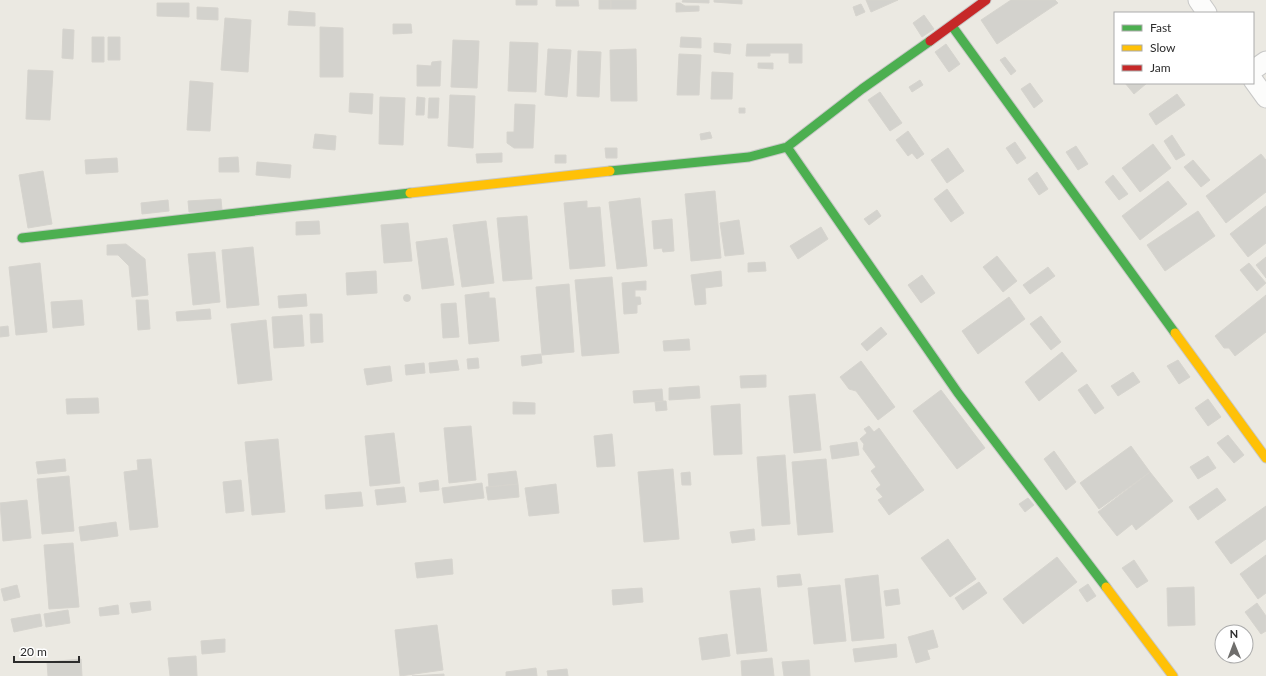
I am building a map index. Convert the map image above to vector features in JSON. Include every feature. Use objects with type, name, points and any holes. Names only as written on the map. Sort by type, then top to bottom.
[{"type":"street","points":[[22,238],[543,177],[749,158],[787,147],[862,88],[952,26],[986,0]]},
{"type":"street","points":[[1198,0],[1206,12]]},
{"type":"street","points":[[952,26],[1266,458]]},
{"type":"street","points":[[1254,69],[1266,60]]},
{"type":"street","points":[[1254,81],[1266,98]]},
{"type":"street","points":[[787,147],[884,291],[970,409],[1118,601],[1173,676]]},
{"type":"building","points":[[516,0],[537,0],[537,5],[516,5]]},
{"type":"building","points":[[556,0],[578,0],[579,6],[556,6]]},
{"type":"building","points":[[599,0],[611,0],[611,9],[599,9]]},
{"type":"building","points":[[611,0],[636,0],[636,9],[611,9]]},
{"type":"building","points":[[683,0],[709,0],[709,3],[682,2]]},
{"type":"building","points":[[714,0],[742,0],[742,4],[714,2]]},
{"type":"building","points":[[866,0],[898,0],[871,12]]},
{"type":"building","points":[[1011,0],[1055,0],[1058,3],[997,44],[981,20]]},
{"type":"building","points":[[157,3],[189,3],[189,17],[157,16]]},
{"type":"building","points":[[676,3],[680,3],[685,6],[699,6],[699,11],[676,12]]},
{"type":"building","points":[[861,4],[865,12],[856,16],[853,7]]},
{"type":"building","points":[[197,7],[218,8],[218,20],[197,19]]},
{"type":"building","points":[[289,11],[315,13],[315,26],[288,25]]},
{"type":"building","points":[[924,15],[934,29],[922,37],[913,23]]},
{"type":"building","points":[[225,18],[251,20],[248,72],[221,70]]},
{"type":"building","points":[[393,24],[411,24],[412,33],[393,34]]},
{"type":"building","points":[[320,27],[343,28],[343,77],[320,77]]},
{"type":"building","points":[[63,29],[74,30],[73,59],[62,58]]},
{"type":"building","points":[[92,37],[104,37],[104,62],[92,62]]},
{"type":"building","points":[[108,37],[120,37],[120,60],[108,60]]},
{"type":"building","points":[[681,37],[701,38],[701,48],[680,47]]},
{"type":"building","points":[[453,40],[479,41],[477,88],[451,87]]},
{"type":"building","points":[[510,42],[538,43],[536,92],[508,91]]},
{"type":"building","points":[[714,43],[731,44],[730,54],[714,52]]},
{"type":"building","points":[[747,44],[802,44],[802,63],[789,63],[789,53],[770,53],[770,56],[746,56]]},
{"type":"building","points":[[946,44],[960,64],[949,72],[935,52]]},
{"type":"building","points":[[548,49],[571,50],[567,97],[545,95]]},
{"type":"building","points":[[636,49],[637,101],[611,101],[610,50]]},
{"type":"building","points":[[578,51],[601,52],[599,97],[577,96]]},
{"type":"building","points":[[679,54],[701,55],[699,95],[677,95]]},
{"type":"building","points":[[1005,57],[1016,71],[1011,75],[1000,60]]},
{"type":"building","points":[[441,61],[440,86],[417,86],[417,65],[431,66],[432,62]]},
{"type":"building","points":[[758,63],[773,63],[773,69],[758,68]]},
{"type":"building","points":[[28,70],[53,71],[50,120],[26,119]]},
{"type":"building","points":[[712,72],[733,73],[732,99],[711,99]]},
{"type":"building","points":[[920,80],[923,85],[912,92],[909,87]]},
{"type":"building","points":[[190,81],[213,83],[210,131],[187,130]]},
{"type":"building","points":[[1030,83],[1043,101],[1034,108],[1021,89]]},
{"type":"building","points":[[1126,84],[1146,84],[1134,94]]},
{"type":"building","points":[[880,92],[902,123],[890,131],[868,100]]},
{"type":"building","points":[[350,93],[373,94],[372,114],[349,112]]},
{"type":"building","points":[[1177,94],[1185,105],[1156,125],[1149,114]]},
{"type":"building","points":[[450,95],[475,96],[473,148],[448,146]]},
{"type":"building","points":[[380,97],[405,98],[403,145],[379,144]]},
{"type":"building","points":[[417,97],[425,98],[424,115],[416,115]]},
{"type":"building","points":[[429,98],[439,98],[438,118],[428,118]]},
{"type":"building","points":[[515,104],[535,105],[533,148],[514,148],[507,143],[507,132],[514,132]]},
{"type":"building","points":[[739,108],[745,108],[745,113],[739,113]]},
{"type":"building","points":[[908,131],[924,154],[917,159],[912,153],[908,156],[896,140]]},
{"type":"building","points":[[710,132],[712,138],[701,140],[700,134]]},
{"type":"building","points":[[315,134],[336,136],[335,150],[313,148]]},
{"type":"building","points":[[1172,135],[1185,155],[1176,160],[1164,141]]},
{"type":"building","points":[[1015,142],[1026,158],[1017,164],[1006,148]]},
{"type":"building","points":[[1153,144],[1171,168],[1140,192],[1122,168]]},
{"type":"building","points":[[1076,146],[1088,164],[1078,170],[1066,152]]},
{"type":"building","points":[[605,148],[617,148],[617,158],[606,158]]},
{"type":"building","points":[[948,148],[964,171],[947,183],[931,160]]},
{"type":"building","points":[[502,153],[502,162],[477,163],[476,154]]},
{"type":"building","points":[[1261,154],[1266,160],[1266,192],[1226,223],[1206,196]]},
{"type":"building","points":[[555,155],[566,155],[566,163],[555,163]]},
{"type":"building","points":[[238,157],[239,172],[219,172],[219,158]]},
{"type":"building","points":[[117,158],[118,172],[86,174],[85,160]]},
{"type":"building","points":[[1193,160],[1210,180],[1201,187],[1184,167]]},
{"type":"building","points":[[257,162],[291,165],[290,178],[256,175]]},
{"type":"building","points":[[43,171],[52,224],[28,228],[19,175]]},
{"type":"building","points":[[1037,172],[1048,189],[1039,195],[1028,179]]},
{"type":"building","points":[[1113,175],[1128,194],[1119,200],[1105,182]]},
{"type":"building","points":[[1168,181],[1187,204],[1140,240],[1122,216]]},
{"type":"building","points":[[947,189],[964,213],[951,222],[934,199]]},
{"type":"building","points":[[715,191],[721,258],[691,261],[685,194]]},
{"type":"building","points":[[640,198],[647,266],[617,269],[609,202]]},
{"type":"building","points":[[221,199],[222,210],[189,212],[188,201]]},
{"type":"building","points":[[168,200],[169,211],[142,214],[141,203]]},
{"type":"building","points":[[587,201],[587,208],[600,207],[605,266],[570,269],[564,203]]},
{"type":"building","points":[[1266,206],[1266,243],[1248,257],[1230,234]]},
{"type":"building","points":[[877,210],[881,216],[869,225],[864,219]]},
{"type":"building","points":[[1198,211],[1215,236],[1165,271],[1147,245]]},
{"type":"building","points":[[527,216],[532,279],[503,281],[497,218]]},
{"type":"building","points":[[672,219],[674,251],[663,252],[662,248],[654,249],[652,221]]},
{"type":"building","points":[[739,220],[744,254],[725,256],[720,223]]},
{"type":"building","points":[[319,221],[320,234],[296,235],[296,222]]},
{"type":"building","points":[[486,221],[494,283],[462,287],[453,225]]},
{"type":"building","points":[[408,223],[412,261],[384,263],[381,225]]},
{"type":"building","points":[[821,227],[828,239],[798,259],[790,246]]},
{"type":"building","points":[[447,238],[454,285],[422,289],[416,242]]},
{"type":"building","points":[[126,244],[145,259],[148,295],[132,297],[129,266],[118,255],[107,255],[107,245]]},
{"type":"building","points":[[253,247],[259,305],[227,308],[222,250]]},
{"type":"building","points":[[215,252],[220,302],[193,305],[188,254]]},
{"type":"building","points":[[997,256],[1017,281],[1003,292],[983,267]]},
{"type":"building","points":[[1266,257],[1266,278],[1256,265]]},
{"type":"building","points":[[765,262],[766,271],[748,272],[748,263]]},
{"type":"building","points":[[40,263],[47,332],[16,335],[9,267]]},
{"type":"building","points":[[1249,263],[1266,283],[1257,291],[1240,270]]},
{"type":"building","points":[[1048,267],[1055,276],[1030,294],[1023,285]]},
{"type":"building","points":[[376,271],[377,293],[347,295],[346,273]]},
{"type":"building","points":[[721,271],[722,286],[705,288],[706,304],[695,305],[691,275]]},
{"type":"building","points":[[922,275],[935,293],[921,303],[908,285]]},
{"type":"building","points":[[612,277],[619,353],[582,356],[575,280]]},
{"type":"building","points":[[646,281],[646,290],[635,290],[635,297],[640,297],[641,304],[637,305],[637,313],[624,314],[622,283]]},
{"type":"building","points":[[569,284],[574,352],[542,355],[536,287]]},
{"type":"building","points":[[489,292],[489,298],[495,298],[499,341],[469,344],[465,295]]},
{"type":"building","points":[[306,294],[307,306],[279,308],[278,296]]},
{"type":"building","points":[[407,294],[410,295],[410,301],[407,302],[404,301],[403,298],[404,295]]},
{"type":"building","points":[[1266,295],[1266,332],[1235,356],[1229,348],[1224,348],[1215,336]]},
{"type":"building","points":[[1009,297],[1025,319],[978,354],[962,331]]},
{"type":"building","points":[[82,300],[84,325],[53,328],[51,302]]},
{"type":"building","points":[[136,300],[148,300],[150,329],[138,330]]},
{"type":"building","points":[[456,303],[459,337],[443,338],[441,304]]},
{"type":"building","points":[[210,309],[211,319],[177,321],[176,312]]},
{"type":"building","points":[[310,314],[322,314],[323,342],[311,343]]},
{"type":"building","points":[[302,315],[304,346],[274,348],[272,317]]},
{"type":"building","points":[[1041,316],[1061,342],[1051,350],[1030,324]]},
{"type":"building","points":[[266,320],[272,380],[238,384],[231,324]]},
{"type":"building","points":[[8,326],[9,336],[0,337],[0,327]]},
{"type":"building","points":[[881,327],[887,334],[867,351],[861,344]]},
{"type":"building","points":[[689,339],[690,350],[664,351],[663,341]]},
{"type":"building","points":[[1062,352],[1077,371],[1039,401],[1025,382]]},
{"type":"building","points":[[541,354],[542,363],[522,366],[521,356]]},
{"type":"building","points":[[478,358],[479,368],[468,369],[467,359]]},
{"type":"building","points":[[457,360],[459,370],[430,373],[429,363]]},
{"type":"building","points":[[1178,360],[1190,377],[1179,384],[1167,366]]},
{"type":"building","points":[[861,361],[895,407],[878,420],[856,391],[849,389],[840,377]]},
{"type":"building","points":[[424,363],[425,373],[406,375],[405,365]]},
{"type":"building","points":[[390,366],[392,381],[367,385],[364,369]]},
{"type":"building","points":[[1133,372],[1140,382],[1118,396],[1111,386]]},
{"type":"building","points":[[766,375],[766,387],[741,388],[740,376]]},
{"type":"building","points":[[1087,384],[1104,408],[1095,414],[1078,390]]},
{"type":"building","points":[[699,386],[700,398],[669,400],[669,388]]},
{"type":"building","points":[[662,389],[663,401],[634,403],[633,391]]},
{"type":"building","points":[[941,390],[985,448],[957,469],[913,411]]},
{"type":"building","points":[[815,394],[821,450],[794,453],[789,396]]},
{"type":"building","points":[[98,398],[99,413],[67,414],[66,399]]},
{"type":"building","points":[[1208,399],[1221,417],[1208,426],[1195,408]]},
{"type":"building","points":[[666,401],[667,410],[656,411],[655,402]]},
{"type":"building","points":[[513,402],[535,403],[535,414],[513,414]]},
{"type":"building","points":[[740,404],[742,454],[714,455],[711,406]]},
{"type":"building","points":[[471,426],[476,480],[449,483],[444,428]]},
{"type":"building","points":[[869,426],[874,432],[879,428],[924,490],[889,515],[878,500],[883,497],[876,489],[881,485],[871,471],[876,467],[863,449],[864,444],[860,439],[867,433],[864,429]]},
{"type":"building","points":[[394,433],[400,483],[370,486],[365,436]]},
{"type":"building","points":[[612,434],[615,466],[597,467],[594,436]]},
{"type":"building","points":[[1228,435],[1244,455],[1234,463],[1217,443]]},
{"type":"building","points":[[278,439],[285,512],[252,515],[245,442]]},
{"type":"building","points":[[857,442],[859,455],[832,459],[830,446]]},
{"type":"building","points":[[1131,446],[1150,472],[1099,509],[1080,483]]},
{"type":"building","points":[[1054,451],[1076,482],[1066,490],[1044,459]]},
{"type":"building","points":[[785,455],[790,524],[762,526],[757,457]]},
{"type":"building","points":[[1208,456],[1216,468],[1198,479],[1190,467]]},
{"type":"building","points":[[65,459],[66,471],[38,474],[36,462]]},
{"type":"building","points":[[151,459],[158,527],[130,530],[124,472],[138,470],[137,460]]},
{"type":"building","points":[[826,459],[833,532],[798,535],[792,462]]},
{"type":"building","points":[[673,469],[679,539],[644,542],[638,472]]},
{"type":"building","points":[[516,471],[518,484],[489,487],[488,474]]},
{"type":"building","points":[[690,472],[691,485],[682,485],[681,473]]},
{"type":"building","points":[[1150,472],[1173,501],[1136,530],[1132,524],[1117,536],[1098,512]]},
{"type":"building","points":[[69,476],[74,531],[42,534],[37,479]]},
{"type":"building","points":[[241,480],[244,511],[226,513],[223,482]]},
{"type":"building","points":[[438,480],[439,490],[420,492],[419,483]]},
{"type":"building","points":[[482,483],[484,498],[444,503],[442,488]]},
{"type":"building","points":[[518,484],[519,497],[488,500],[486,487]]},
{"type":"building","points":[[556,484],[559,513],[529,516],[525,488]]},
{"type":"building","points":[[404,487],[406,502],[377,505],[375,490]]},
{"type":"building","points":[[1217,488],[1226,500],[1198,520],[1189,507]]},
{"type":"building","points":[[361,492],[363,506],[326,509],[325,495]]},
{"type":"building","points":[[1028,498],[1034,505],[1025,512],[1019,504]]},
{"type":"building","points":[[27,500],[31,538],[3,541],[0,503]]},
{"type":"building","points":[[1266,506],[1266,539],[1231,564],[1215,542]]},
{"type":"building","points":[[116,522],[118,536],[81,541],[79,527]]},
{"type":"building","points":[[754,529],[755,540],[732,543],[730,532]]},
{"type":"building","points":[[948,539],[976,579],[950,597],[921,558]]},
{"type":"building","points":[[73,543],[79,607],[49,609],[44,545]]},
{"type":"building","points":[[1266,555],[1266,593],[1258,599],[1240,574]]},
{"type":"building","points":[[1057,557],[1077,582],[1023,624],[1003,599]]},
{"type":"building","points":[[452,559],[453,574],[417,578],[415,563]]},
{"type":"building","points":[[1134,560],[1148,581],[1137,588],[1122,568]]},
{"type":"building","points":[[800,574],[802,585],[778,587],[777,576]]},
{"type":"building","points":[[878,575],[884,638],[852,641],[845,579]]},
{"type":"building","points":[[979,582],[987,593],[963,610],[955,598]]},
{"type":"building","points":[[1088,584],[1096,596],[1087,602],[1079,590]]},
{"type":"building","points":[[17,585],[20,597],[4,601],[1,589]]},
{"type":"building","points":[[840,585],[846,641],[814,644],[808,588]]},
{"type":"building","points":[[1194,587],[1195,625],[1168,626],[1167,588]]},
{"type":"building","points":[[642,588],[643,602],[613,605],[612,590]]},
{"type":"building","points":[[760,588],[767,651],[737,654],[730,591]]},
{"type":"building","points":[[898,589],[900,604],[886,606],[884,591]]},
{"type":"building","points":[[150,601],[151,610],[132,613],[130,603]]},
{"type":"building","points":[[1257,603],[1266,616],[1266,631],[1261,634],[1245,612]]},
{"type":"building","points":[[118,605],[119,614],[100,616],[99,608]]},
{"type":"building","points":[[68,610],[70,623],[46,627],[44,614]]},
{"type":"building","points":[[40,614],[42,626],[14,632],[11,619]]},
{"type":"building","points":[[437,625],[443,670],[400,676],[395,630]]},
{"type":"building","points":[[933,630],[938,647],[927,650],[930,659],[916,663],[908,637]]},
{"type":"building","points":[[727,634],[730,656],[702,660],[699,638]]},
{"type":"building","points":[[225,639],[225,652],[202,654],[201,641]]},
{"type":"building","points":[[896,644],[897,657],[855,662],[853,649]]},
{"type":"building","points":[[196,656],[197,676],[170,676],[168,658]]},
{"type":"building","points":[[772,658],[774,676],[742,676],[741,661]]},
{"type":"building","points":[[81,659],[82,676],[48,676],[47,662]]},
{"type":"building","points":[[809,660],[810,676],[784,676],[782,662]]},
{"type":"building","points":[[536,668],[537,676],[506,676],[506,672]]},
{"type":"building","points":[[567,669],[568,676],[548,676],[547,671]]},
{"type":"building","points":[[444,674],[444,676],[412,676]]},
{"type":"traffic: fast","points":[[952,26],[1175,333]]},
{"type":"traffic: fast","points":[[610,171],[749,157],[787,147],[862,89],[930,41]]},
{"type":"traffic: fast","points":[[787,147],[958,393],[1106,587]]},
{"type":"traffic: fast","points":[[22,238],[410,193]]},
{"type":"traffic: slow","points":[[410,193],[610,171]]},
{"type":"traffic: slow","points":[[1175,333],[1266,458]]},
{"type":"traffic: slow","points":[[1106,587],[1173,676]]},
{"type":"traffic: jam","points":[[930,41],[986,0]]}]
